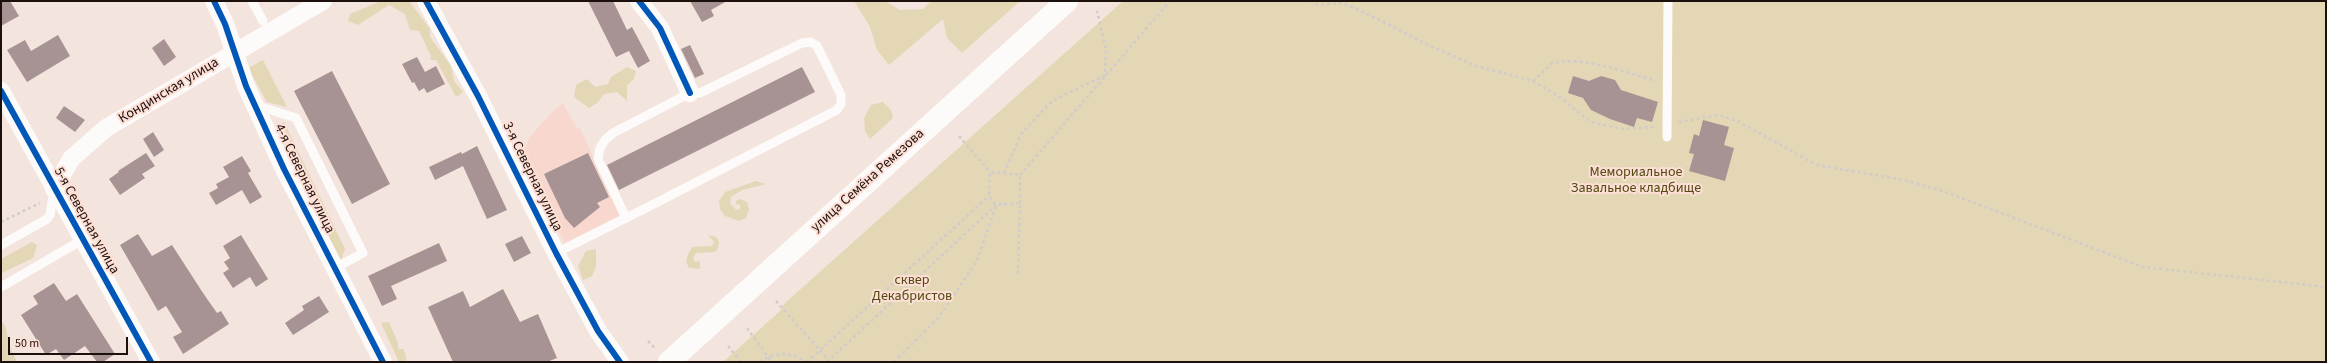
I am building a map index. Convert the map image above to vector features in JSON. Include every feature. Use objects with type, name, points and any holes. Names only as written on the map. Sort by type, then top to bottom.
[{"type":"main road","name":"улица Семёна Ремезова","points":[[663,356],[1068,1]]},
{"type":"street","name":"4-я Северная улица","points":[[214,1],[225,24],[234,52],[255,105],[334,268],[383,362]]},
{"type":"street","name":"Кондинская улица","points":[[49,195],[71,159],[106,128],[323,1]]},
{"type":"street","name":"3-я Северная улица","points":[[426,1],[478,96],[556,253],[598,331],[620,362]]},
{"type":"street","points":[[639,1],[660,28],[690,93]]},
{"type":"street","name":"5-я Северная улица","points":[[1,91],[49,195],[82,240],[151,362]]},
{"type":"lane","points":[[252,1],[263,21]]},
{"type":"lane","points":[[1667,137],[1668,1]]},
{"type":"lane","points":[[556,253],[626,218],[837,110],[841,104],[842,95],[817,46],[811,42],[802,43],[700,93],[690,93],[613,133],[605,140],[600,148],[598,159],[626,218]]},
{"type":"lane","points":[[255,105],[296,118],[360,246],[363,253],[334,268]]},
{"type":"lane","points":[[1,245],[47,219],[50,215],[49,195]]},
{"type":"lane","points":[[1,287],[82,240]]},
{"type":"path","points":[[1018,274],[1020,175],[1170,1]]},
{"type":"path","points":[[1310,1],[1318,5],[1343,3],[1384,22],[1424,44],[1476,66],[1533,81],[1561,98],[1591,122],[1622,129],[1654,128],[1667,124],[1719,115],[1739,122],[1817,165],[1904,180],[1943,191],[2143,267],[2326,287]]},
{"type":"path","points":[[1097,11],[1106,49],[1105,75]]},
{"type":"path","points":[[1533,81],[1552,63],[1584,62],[1613,68],[1668,84]]},
{"type":"path","points":[[1004,173],[1020,134],[1052,101],[1105,75]]},
{"type":"path","points":[[959,136],[990,172],[989,196],[996,206]]},
{"type":"path","points":[[990,172],[1020,175]]},
{"type":"path","points":[[1,222],[49,195]]},
{"type":"path","points":[[760,362],[770,356],[787,354],[807,362],[821,351],[989,196]]},
{"type":"path","points":[[776,301],[829,362],[996,206],[1020,203]]},
{"type":"path","points":[[894,362],[939,317],[977,261],[996,206]]},
{"type":"path","points":[[746,328],[770,356],[772,362]]},
{"type":"path","points":[[648,341],[663,356]]},
{"type":"path","points":[[728,346],[741,362]]},
{"type":"shaded area","points":[[563,103],[577,129],[580,128],[620,215],[565,243],[521,159],[529,138],[552,112]]},
{"type":"green space","points":[[381,1],[409,1],[430,29],[430,37],[451,66],[454,81],[463,92],[456,97],[436,60],[430,60],[431,56],[419,31],[410,30],[405,14],[389,5],[358,25],[348,21],[350,14]]},
{"type":"green space","points":[[854,1],[885,1],[900,10],[923,9],[931,1],[1020,1],[962,53],[947,38],[943,19],[889,65],[877,50],[870,27]]},
{"type":"green space","name":"Мемориальное Завальное кладбище","points":[[1123,1],[2326,1],[2326,362],[723,362],[780,311],[784,304]]},
{"type":"green space","points":[[263,60],[287,107],[267,102],[248,68]]},
{"type":"green space","points":[[627,67],[636,71],[634,79],[627,85],[627,101],[617,92],[604,94],[597,103],[589,108],[574,97],[576,85],[587,79],[595,87],[608,84],[611,77]]},
{"type":"green space","points":[[883,102],[891,110],[893,118],[870,139],[865,131],[864,118],[871,105]]},
{"type":"green space","points":[[284,122],[345,249],[341,260],[323,238],[328,228],[282,123]]},
{"type":"green space","points":[[756,181],[766,184],[742,190],[731,197],[730,203],[736,210],[740,209],[740,205],[736,204],[736,201],[740,199],[747,202],[749,210],[746,218],[739,221],[725,216],[720,209],[719,201],[725,192]]},
{"type":"green space","points":[[708,235],[716,237],[719,241],[718,248],[715,252],[696,253],[693,258],[695,262],[700,261],[700,269],[689,268],[686,262],[692,247],[712,246],[714,242]]},
{"type":"green space","points":[[32,242],[37,245],[33,258],[2,273],[1,259]]},
{"type":"green space","points":[[596,249],[596,267],[592,276],[583,280],[578,266],[586,251]]},
{"type":"green space","points":[[1,320],[6,328],[9,345],[17,362],[1,362]]},
{"type":"green space","points":[[389,322],[398,343],[398,349],[404,349],[407,362],[399,362],[381,323]]},
{"type":"building","points":[[1,1],[10,1],[19,16],[1,26]]},
{"type":"building","points":[[588,1],[613,1],[627,30],[632,27],[650,61],[638,68],[629,51],[616,57]]},
{"type":"building","points":[[690,1],[727,1],[711,10],[714,16],[702,22]]},
{"type":"building","points":[[58,35],[70,56],[27,82],[7,50],[25,40],[31,51]]},
{"type":"building","points":[[164,39],[176,57],[164,66],[152,48]]},
{"type":"building","points":[[690,45],[704,74],[695,78],[681,49]]},
{"type":"building","points":[[417,57],[425,72],[436,66],[445,84],[427,93],[424,88],[419,91],[414,82],[412,83],[402,64]]},
{"type":"building","points":[[802,67],[815,92],[619,190],[607,165]]},
{"type":"building","points":[[332,71],[390,184],[352,204],[294,91]]},
{"type":"building","points":[[1573,76],[1589,81],[1601,76],[1615,80],[1621,90],[1658,102],[1652,122],[1637,118],[1634,127],[1610,119],[1591,110],[1583,98],[1568,93]]},
{"type":"building","points":[[64,106],[85,120],[75,132],[56,118]]},
{"type":"building","points":[[1703,120],[1729,127],[1724,145],[1734,148],[1725,181],[1689,171],[1694,154],[1689,153],[1694,134],[1699,136]]},
{"type":"building","points":[[153,132],[164,150],[154,157],[143,139]]},
{"type":"building","points":[[477,146],[507,210],[487,219],[463,166],[435,180],[429,167],[461,152],[462,154]]},
{"type":"building","points":[[146,153],[155,166],[142,174],[145,178],[120,195],[109,179],[119,172],[118,171]]},
{"type":"building","points":[[588,153],[609,197],[597,203],[600,207],[574,228],[565,218],[544,174]]},
{"type":"building","points":[[242,156],[251,171],[248,173],[262,197],[250,204],[242,190],[216,205],[209,193],[218,188],[216,184],[229,177],[223,167]]},
{"type":"building","points":[[138,234],[152,256],[172,245],[217,313],[221,311],[229,324],[183,354],[173,337],[182,332],[166,306],[158,311],[120,245]]},
{"type":"building","points":[[241,235],[268,279],[256,287],[250,277],[233,288],[223,273],[229,269],[224,262],[230,258],[223,246]]},
{"type":"building","points":[[522,236],[531,253],[514,262],[505,244]]},
{"type":"building","points":[[439,243],[447,261],[391,286],[397,299],[382,306],[368,276]]},
{"type":"building","points":[[54,283],[66,301],[77,294],[115,354],[103,362],[97,362],[85,346],[64,360],[56,349],[46,355],[21,315],[38,304],[33,296]]},
{"type":"building","points":[[503,289],[520,322],[538,314],[557,358],[547,362],[453,362],[428,307],[463,291],[470,307]]},
{"type":"building","points":[[319,296],[329,312],[293,335],[285,323],[304,310],[302,306]]},
{"type":"cycle path","points":[[214,1],[225,24],[246,86],[284,169],[383,362]]},
{"type":"cycle path","points":[[426,1],[478,96],[556,253],[598,331],[620,362]]},
{"type":"cycle path","points":[[639,1],[660,28],[690,93]]},
{"type":"cycle path","points":[[1,91],[151,362]]},
{"type":"park label","name":"сквер Декабристов","points":[[912,290]]}]
